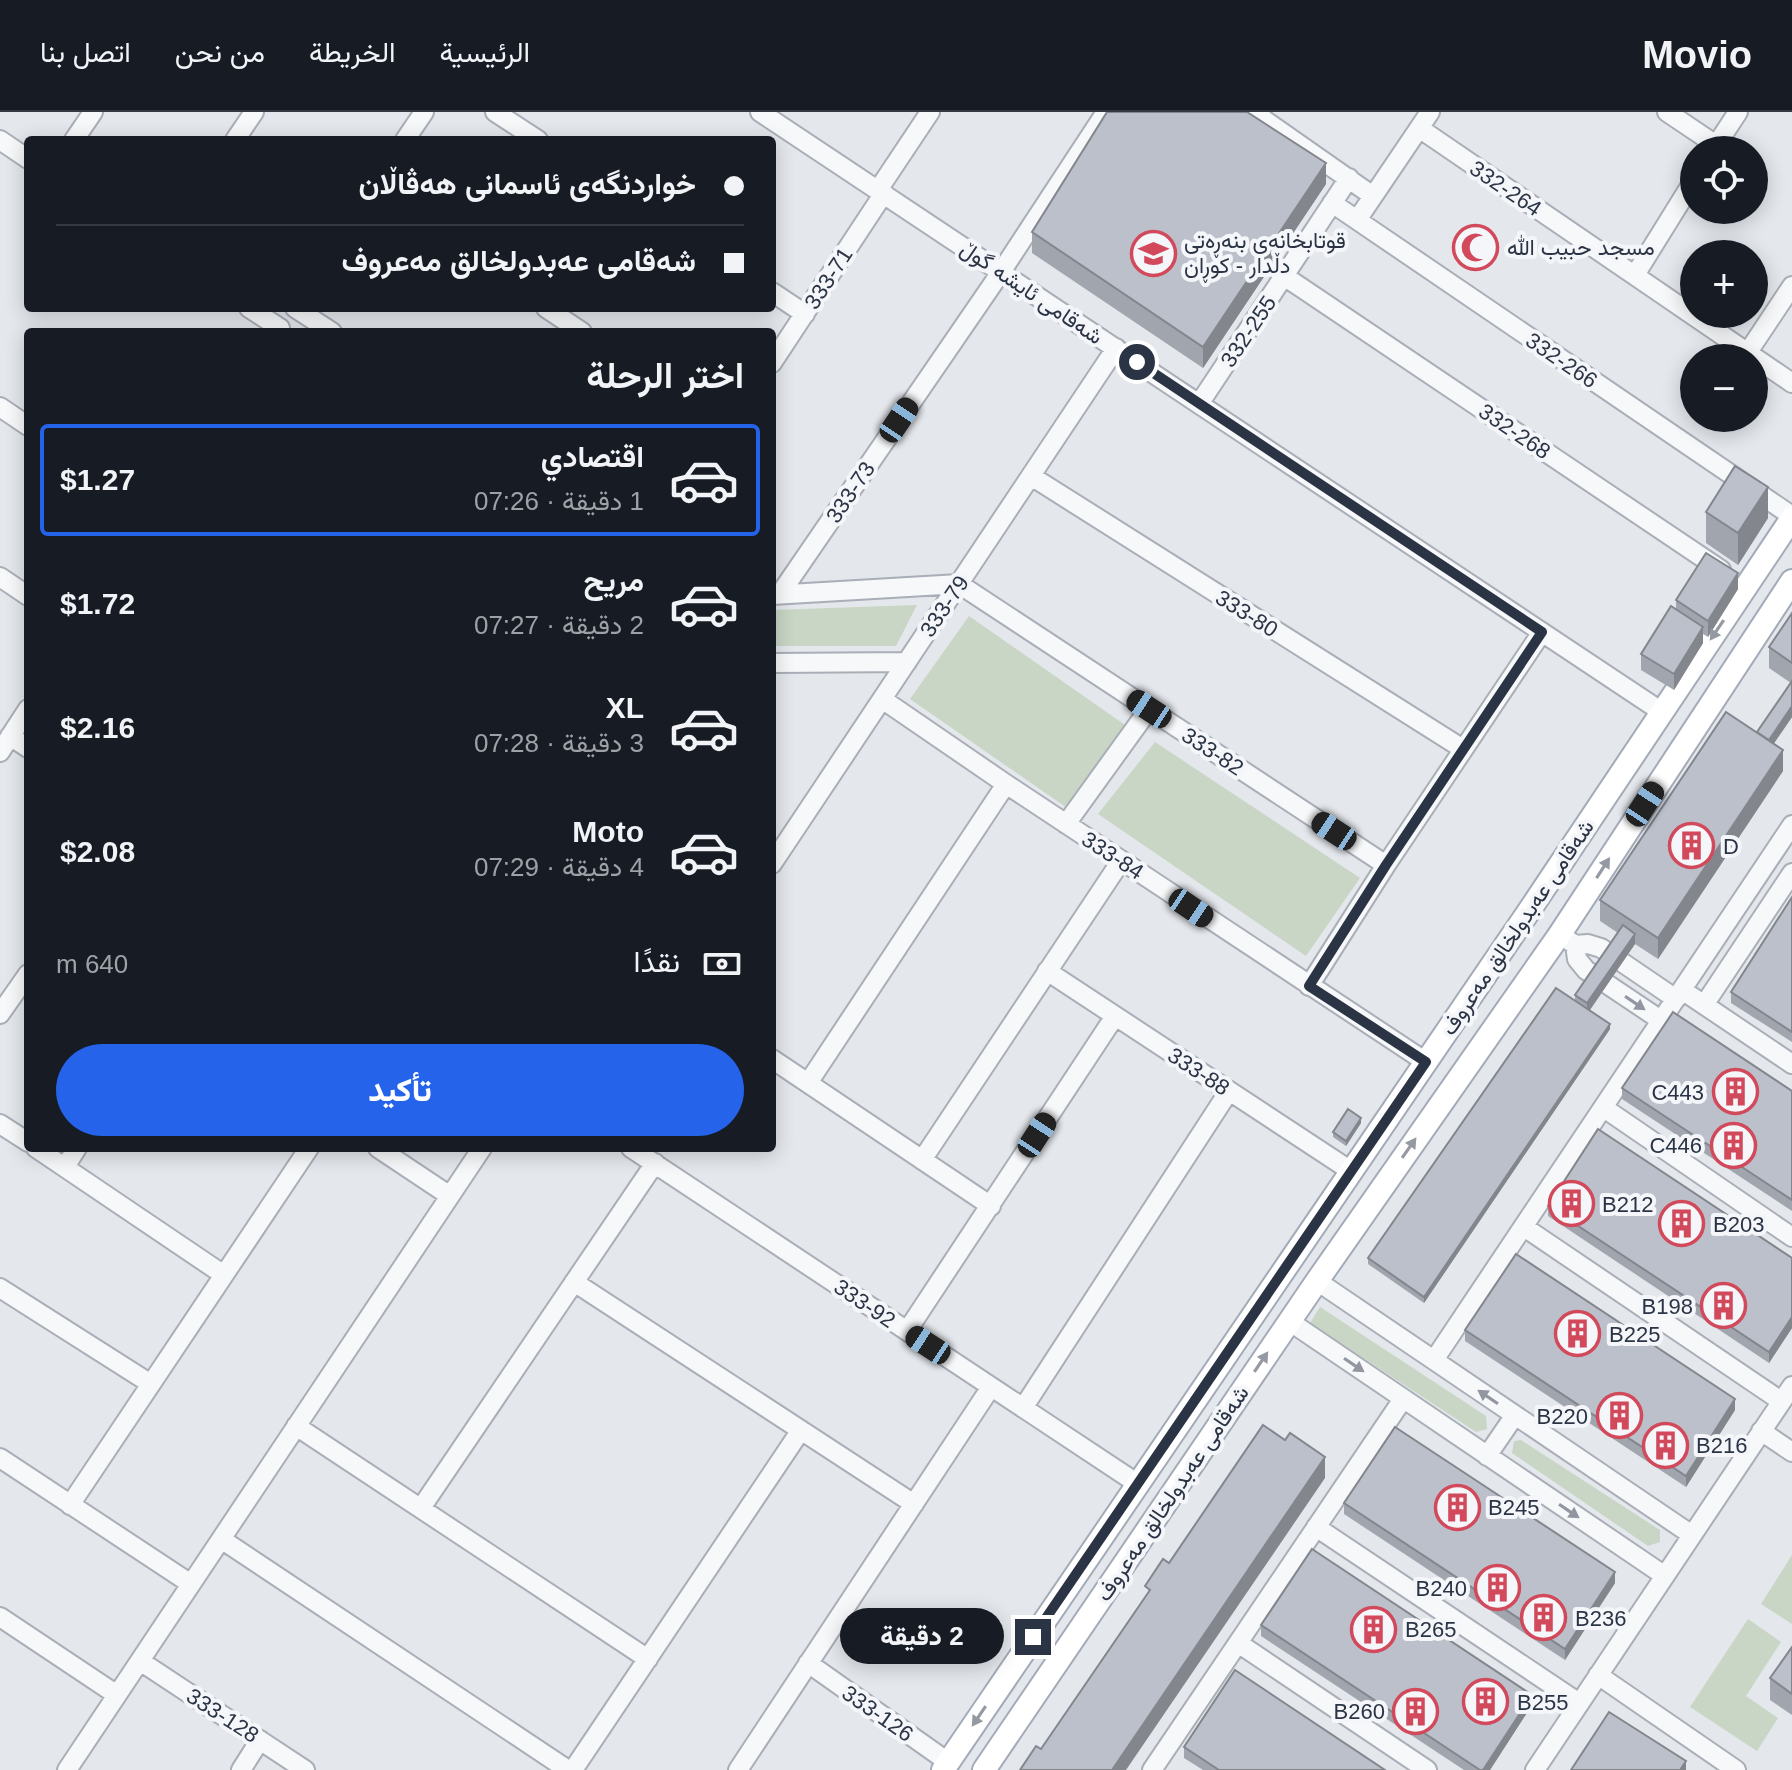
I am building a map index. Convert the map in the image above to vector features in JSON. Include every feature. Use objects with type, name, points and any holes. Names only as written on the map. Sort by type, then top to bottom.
[{"type":"main road","name":"شەقامی عەبدولخالق مەعروف","points":[[945,1766],[1529,911],[1792,517]]},
{"type":"main road","name":"شەقامی عەبدولخالق مەعروف","points":[[984,1770],[1317,1281],[1568,940],[1792,581]]},
{"type":"main road","points":[[1529,911],[1568,940]]},
{"type":"main road","points":[[1016,1662],[1045,1681]]},
{"type":"street","points":[[77,136],[93,112]]},
{"type":"street","points":[[238,136],[254,112]]},
{"type":"street","points":[[408,136],[424,112]]},
{"type":"street","points":[[495,112],[532,136]]},
{"type":"street","name":"شەقامی ئایشە گوڵ","points":[[760,112],[1662,712]]},
{"type":"street","name":"333-71","points":[[776,357],[930,112]]},
{"type":"street","name":"333-73","points":[[776,594],[1001,272],[1106,112]]},
{"type":"street","points":[[1253,112],[1373,196]]},
{"type":"street","points":[[1667,112],[1700,136]]},
{"type":"street","points":[[1722,136],[1738,112]]},
{"type":"street","points":[[1357,220],[1424,120]]},
{"type":"street","name":"332-264","points":[[1424,120],[1635,275],[1736,344]]},
{"type":"street","points":[[0,140],[24,156]]},
{"type":"street","name":"332-255","points":[[1199,404],[1349,178]]},
{"type":"street","name":"332-266","points":[[1332,203],[1792,517]]},
{"type":"street","points":[[1635,275],[1680,203]]},
{"type":"street","name":"332-268","points":[[1284,276],[1746,587]]},
{"type":"street","points":[[1753,344],[1792,286]]},
{"type":"street","points":[[776,295],[805,314]]},
{"type":"street","points":[[254,312],[276,328]]},
{"type":"street","points":[[300,312],[326,328]]},
{"type":"street","points":[[552,312],[576,328]]},
{"type":"street","name":"333-79","points":[[776,858],[1116,348]]},
{"type":"street","name":"332-264","points":[[1768,366],[1792,383]]},
{"type":"street","points":[[0,407],[24,423]]},
{"type":"street","name":"333-80","points":[[1031,476],[1463,749]]},
{"type":"street","points":[[0,577],[24,593]]},
{"type":"street","points":[[776,594],[959,584]]},
{"type":"street","name":"333-82","points":[[959,584],[1386,865]]},
{"type":"street","points":[[1309,986],[1542,632]]},
{"type":"street","points":[[776,663],[907,662]]},
{"type":"street","name":"333-84","points":[[882,699],[1426,1062]]},
{"type":"street","points":[[1066,824],[1149,709]]},
{"type":"street","points":[[5,744],[24,715]]},
{"type":"street","points":[[808,1083],[1006,784]]},
{"type":"street","points":[[1434,1360],[1791,827]]},
{"type":"street","points":[[922,1160],[1121,861]]},
{"type":"street","points":[[1704,1005],[1792,873]]},
{"type":"street","points":[[1568,940],[1601,948],[1679,995],[1704,1005],[1792,1064]]},
{"type":"street","points":[[1568,940],[1586,970],[1662,1021]]},
{"type":"street","name":"333-88","points":[[1047,971],[1351,1171]]},
{"type":"street","points":[[0,1014],[24,980]]},
{"type":"street","points":[[907,1331],[1115,1016]]},
{"type":"street","points":[[776,1062],[991,1206]]},
{"type":"street","points":[[1023,1408],[1229,1091]]},
{"type":"street","points":[[1604,1108],[1792,1237]]},
{"type":"street","points":[[0,1124],[24,1139]]},
{"type":"street","points":[[42,1152],[224,1275]]},
{"type":"street","points":[[65,1167],[74,1152]]},
{"type":"street","points":[[70,1505],[306,1152]]},
{"type":"street","points":[[384,1152],[450,1196]]},
{"type":"street","points":[[67,1770],[479,1152]]},
{"type":"street","name":"333-92","points":[[637,1152],[1138,1484]]},
{"type":"street","points":[[421,1508],[655,1163]]},
{"type":"street","points":[[1524,1227],[1787,1394],[1535,1770]]},
{"type":"street","points":[[1317,1281],[1692,1535]]},
{"type":"street","points":[[574,1282],[914,1504]]},
{"type":"street","points":[[0,1288],[151,1384]]},
{"type":"street","points":[[1289,1321],[1665,1576]]},
{"type":"street","points":[[738,1770],[991,1387]]},
{"type":"street","points":[[1159,1768],[1238,1643],[1403,1399]]},
{"type":"street","points":[[1487,1456],[1515,1415]]},
{"type":"street","points":[[296,1426],[648,1659]]},
{"type":"street","points":[[221,1539],[571,1770],[801,1430]]},
{"type":"street","points":[[1761,1431],[1792,1452]]},
{"type":"street","points":[[0,1458],[191,1584]]},
{"type":"street","points":[[1316,1527],[1579,1703]]},
{"type":"street","points":[[0,1617],[117,1695]]},
{"type":"street","points":[[1238,1643],[1427,1770]]},
{"type":"street","name":"333-128","points":[[140,1661],[305,1770]]},
{"type":"street","name":"333-126","points":[[808,1663],[945,1766]]},
{"type":"street","points":[[1598,1675],[1732,1769]]},
{"type":"street","points":[[241,1770],[260,1740]]},
{"type":"green space","points":[[917,605],[896,646],[776,646],[776,610]]},
{"type":"green space","points":[[969,616],[1125,725],[1067,808],[910,699]]},
{"type":"green space","points":[[1155,742],[1360,878],[1306,956],[1098,814]]},
{"type":"green space","points":[[1320,1307],[1486,1416],[1487,1429],[1476,1432],[1310,1323]]},
{"type":"green space","points":[[1521,1440],[1660,1530],[1660,1542],[1648,1546],[1512,1453],[1514,1441]]},
{"type":"green space","points":[[1792,1555],[1792,1624],[1761,1604]]},
{"type":"green space","points":[[1748,1619],[1781,1642],[1746,1696],[1778,1718],[1757,1751],[1690,1707]]},
{"type":"building","points":[[1107,112],[1247,112],[1326,163],[1203,347],[1032,232]]},
{"type":"building","points":[[1735,466],[1768,487],[1738,533],[1706,512]]},
{"type":"building","points":[[1706,553],[1738,573],[1708,621],[1676,600]]},
{"type":"building","points":[[1671,606],[1703,627],[1674,674],[1641,654]]},
{"type":"building","points":[[1792,613],[1792,663],[1769,647]]},
{"type":"building","points":[[1792,681],[1792,706],[1769,740],[1757,732]]},
{"type":"building","name":"D","points":[[1726,712],[1783,750],[1658,938],[1600,900]]},
{"type":"building","points":[[1792,897],[1792,1032],[1731,992]]},
{"type":"building","points":[[1623,925],[1635,934],[1587,1003],[1575,995]]},
{"type":"building","points":[[1556,988],[1610,1024],[1424,1297],[1368,1258]]},
{"type":"building","points":[[1673,1012],[1792,1091],[1792,1200],[1622,1088]]},
{"type":"building","points":[[1348,1109],[1361,1118],[1346,1141],[1333,1132]]},
{"type":"building","points":[[1598,1129],[1792,1258],[1792,1317],[1769,1352],[1548,1206]]},
{"type":"building","points":[[1516,1254],[1735,1399],[1686,1476],[1465,1330]]},
{"type":"building","points":[[1263,1425],[1285,1440],[1290,1433],[1325,1457],[1112,1770],[1020,1770],[1036,1746],[1041,1749],[1150,1590],[1145,1586],[1163,1559],[1169,1563]]},
{"type":"building","points":[[1395,1427],[1615,1572],[1565,1649],[1344,1503]]},
{"type":"building","points":[[1312,1549],[1532,1695],[1483,1770],[1261,1625]]},
{"type":"building","points":[[1792,1647],[1792,1694],[1770,1678]]},
{"type":"building","points":[[1235,1670],[1385,1770],[1219,1770],[1184,1747]]},
{"type":"building","points":[[1609,1712],[1686,1761],[1680,1770],[1571,1770]]},
{"type":"place","name":"مسجد حبيب الله","points":[[1476,247]]},
{"type":"place","name":"قوتابخانەی بنەڕەتی دڵدار - کوڕان","points":[[1153,253]]},
{"type":"place","name":"D","points":[[1692,846]]},
{"type":"place","name":"C443","points":[[1735,1092]]},
{"type":"place","name":"C446","points":[[1733,1145]]},
{"type":"place","name":"B212","points":[[1571,1204]]},
{"type":"place","name":"B203","points":[[1682,1224]]},
{"type":"place","name":"B198","points":[[1724,1306]]},
{"type":"place","name":"B225","points":[[1578,1334]]},
{"type":"place","name":"B220","points":[[1619,1416]]},
{"type":"place","name":"B216","points":[[1665,1445]]},
{"type":"place","name":"B245","points":[[1457,1507]]},
{"type":"place","name":"B240","points":[[1498,1588]]},
{"type":"place","name":"B236","points":[[1544,1618]]},
{"type":"place","name":"B265","points":[[1374,1629]]},
{"type":"place","name":"B255","points":[[1486,1702]]},
{"type":"place","name":"B260","points":[[1416,1711]]},
{"type":"route","points":[[1033,1637],[1426,1062],[1309,986],[1542,632],[1137,362]]}]
